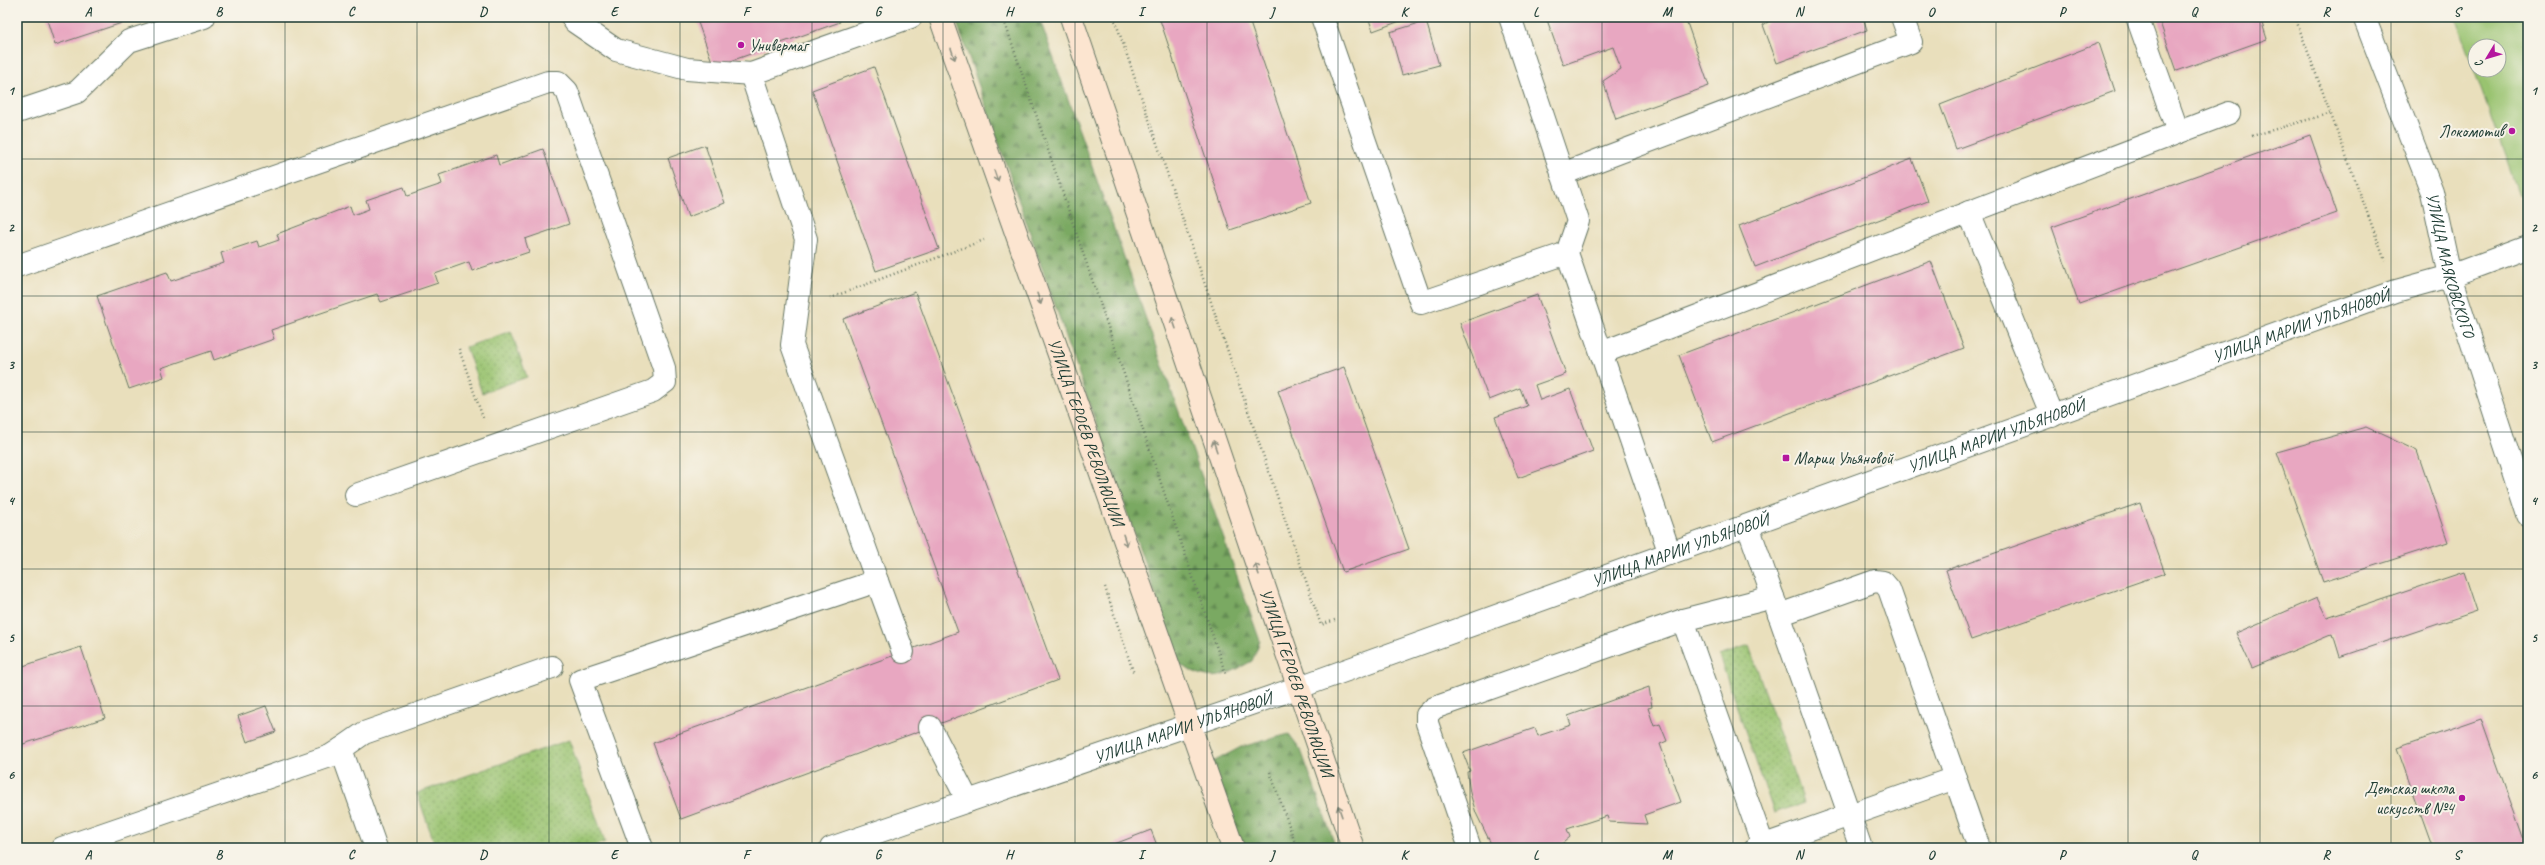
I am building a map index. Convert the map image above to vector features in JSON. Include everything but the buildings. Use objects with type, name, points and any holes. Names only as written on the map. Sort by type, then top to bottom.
[{"type":"street","points":[[17,112],[77,92],[129,41],[204,17]]},
{"type":"street","points":[[572,17],[575,22],[616,50],[687,69],[751,74],[911,17]]},
{"type":"street","name":"УЛИЦА ГЕРОЕВ РЕВОЛЮЦИИ","points":[[940,17],[1233,848]]},
{"type":"street","name":"УЛИЦА ГЕРОЕВ РЕВОЛЮЦИИ","points":[[1071,17],[1297,688],[1353,848]]},
{"type":"street","points":[[1322,17],[1421,303],[1567,253]]},
{"type":"street","points":[[1510,17],[1578,222],[1567,253],[1670,554]]},
{"type":"street","points":[[1562,174],[1911,42],[1902,17]]},
{"type":"street","points":[[2137,17],[2178,132]]},
{"type":"street","name":"УЛИЦА МАЯКОВСКОГО","points":[[2364,17],[2432,192],[2450,276],[2526,503]]},
{"type":"street","points":[[751,74],[806,239],[792,345],[903,652]]},
{"type":"street","points":[[17,266],[548,82],[558,82],[567,91],[664,368],[665,382],[653,391],[356,495]]},
{"type":"street","points":[[1601,353],[2229,113]]},
{"type":"street","points":[[1969,212],[2052,416]]},
{"type":"street","name":"УЛИЦА МАРИИ УЛЬЯНОВОЙ","points":[[831,848],[1297,688],[2396,291],[2450,276],[2528,247]]},
{"type":"street","points":[[1748,526],[1861,848]]},
{"type":"street","points":[[642,848],[580,680],[877,581]]},
{"type":"street","points":[[1470,848],[1427,723],[1427,715],[1434,708],[1683,620],[1776,606],[1876,581],[1883,582],[1889,589],[1979,848]]},
{"type":"street","points":[[1683,620],[1759,847],[1955,778]]},
{"type":"street","points":[[62,848],[330,756],[341,750],[364,732],[552,667]]},
{"type":"street","points":[[930,727],[968,801]]},
{"type":"street","points":[[341,750],[376,848]]},
{"type":"path","points":[[1003,17],[1226,675]]},
{"type":"path","points":[[1114,17],[1321,625],[1336,620]]},
{"type":"path","points":[[2295,17],[2396,291]]},
{"type":"path","points":[[2229,113],[2238,140],[2331,113]]},
{"type":"path","points":[[796,310],[987,239]]},
{"type":"path","points":[[459,349],[494,447]]},
{"type":"path","points":[[1270,772],[1296,848]]},
{"type":"green space","points":[[955,17],[1039,17],[1260,641],[1252,661],[1232,672],[1224,675],[1209,676],[1192,671],[1180,665]]},
{"type":"green space","name":"Локомотив","points":[[2455,17],[2528,17],[2528,192],[2519,195],[2477,78],[2507,78],[2507,38],[2467,38],[2467,50]]},
{"type":"green space","points":[[511,331],[527,377],[482,393],[466,347]]},
{"type":"green space","points":[[1749,646],[1804,803],[1774,813],[1719,656]]},
{"type":"green space","points":[[1289,734],[1301,750],[1336,848],[1241,848],[1211,763],[1241,747]]},
{"type":"green space","points":[[569,740],[605,842],[589,848],[436,848],[417,793]]},
{"type":"place","name":"Универмаг","points":[[741,45]]},
{"type":"place","name":"Локомотив","points":[[2512,131]]},
{"type":"place","name":"Марии Ульяновой","points":[[1786,458]]},
{"type":"place","name":"Детская школа искусств №4","points":[[2462,798]]}]
